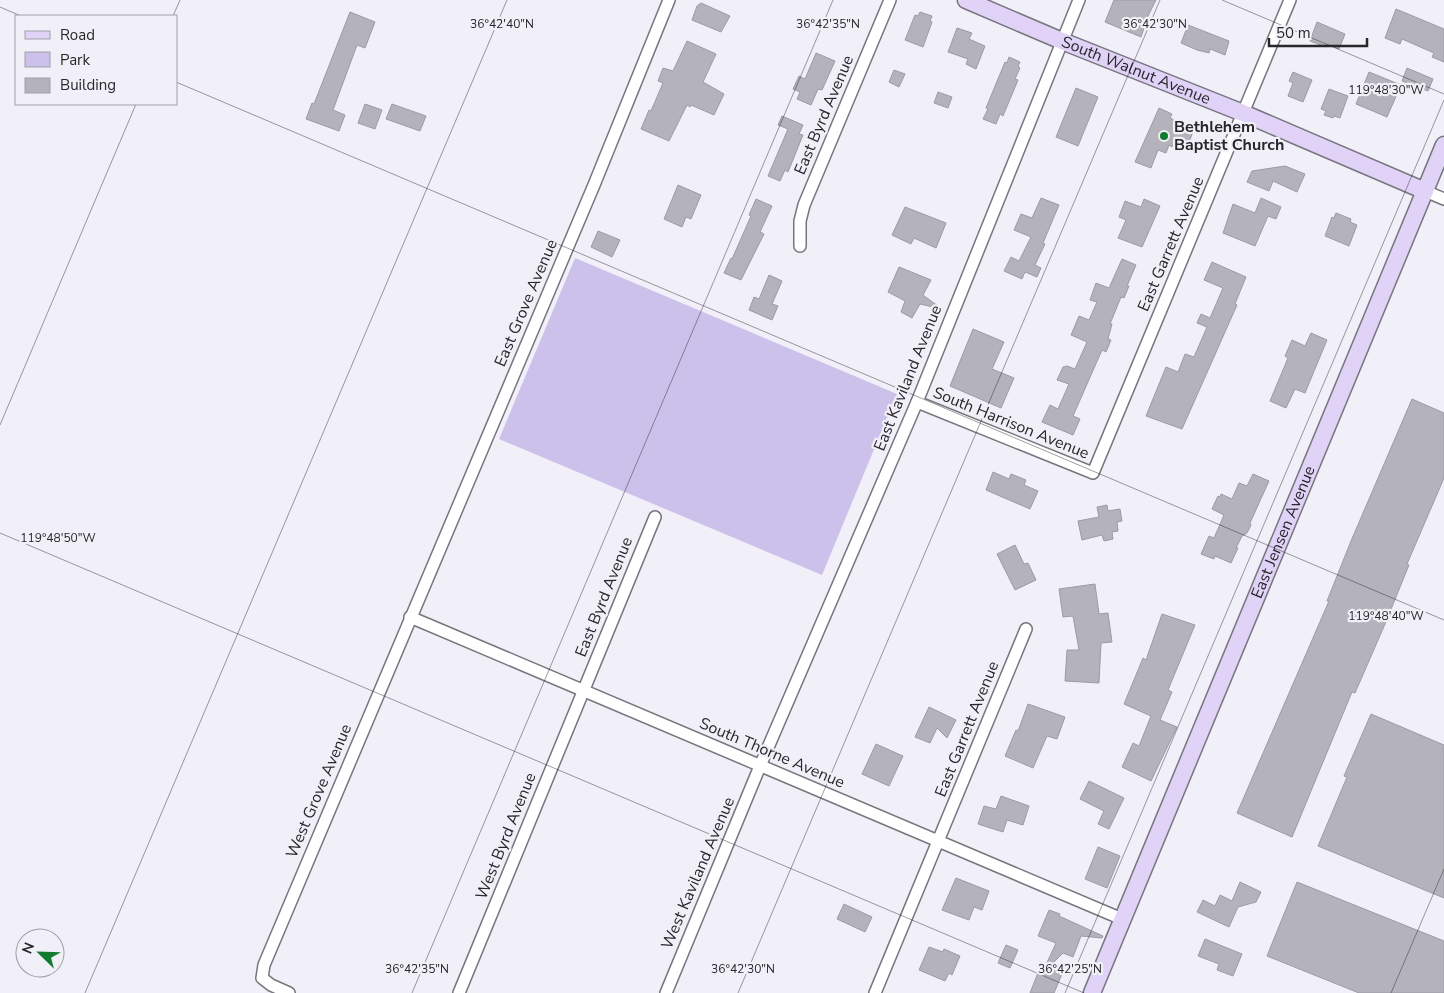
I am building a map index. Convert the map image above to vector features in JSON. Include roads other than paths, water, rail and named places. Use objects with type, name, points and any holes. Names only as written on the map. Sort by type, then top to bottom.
[{"type":"street","name":"East Grove Avenue","points":[[410,617],[594,185],[669,0]]},
{"type":"street","name":"East Byrd Avenue","points":[[800,246],[800,221],[804,204],[890,0]]},
{"type":"street","name":"South Walnut Avenue","points":[[966,0],[1062,41],[1243,113],[1444,199]]},
{"type":"street","name":"East Kaviland Avenue","points":[[760,766],[916,402],[1079,0]]},
{"type":"street","name":"East Garrett Avenue","points":[[1093,474],[1290,0]]},
{"type":"street","name":"East Jensen Avenue","points":[[1092,993],[1444,146]]},
{"type":"street","name":"South Harrison Avenue","points":[[916,402],[1093,474]]},
{"type":"street","name":"East Byrd Avenue","points":[[584,690],[655,517]]},
{"type":"street","name":"South Thorne Avenue","points":[[410,617],[1122,919]]},
{"type":"street","name":"West Grove Avenue","points":[[289,993],[271,985],[262,978],[264,965],[410,617]]},
{"type":"street","name":"East Garrett Avenue","points":[[875,993],[1026,629]]},
{"type":"street","name":"West Byrd Avenue","points":[[459,993],[584,690]]},
{"type":"street","name":"West Kaviland Avenue","points":[[666,993],[760,766]]},
{"type":"place","name":"Bethlehem Baptist Church","points":[[1164,136]]}]
